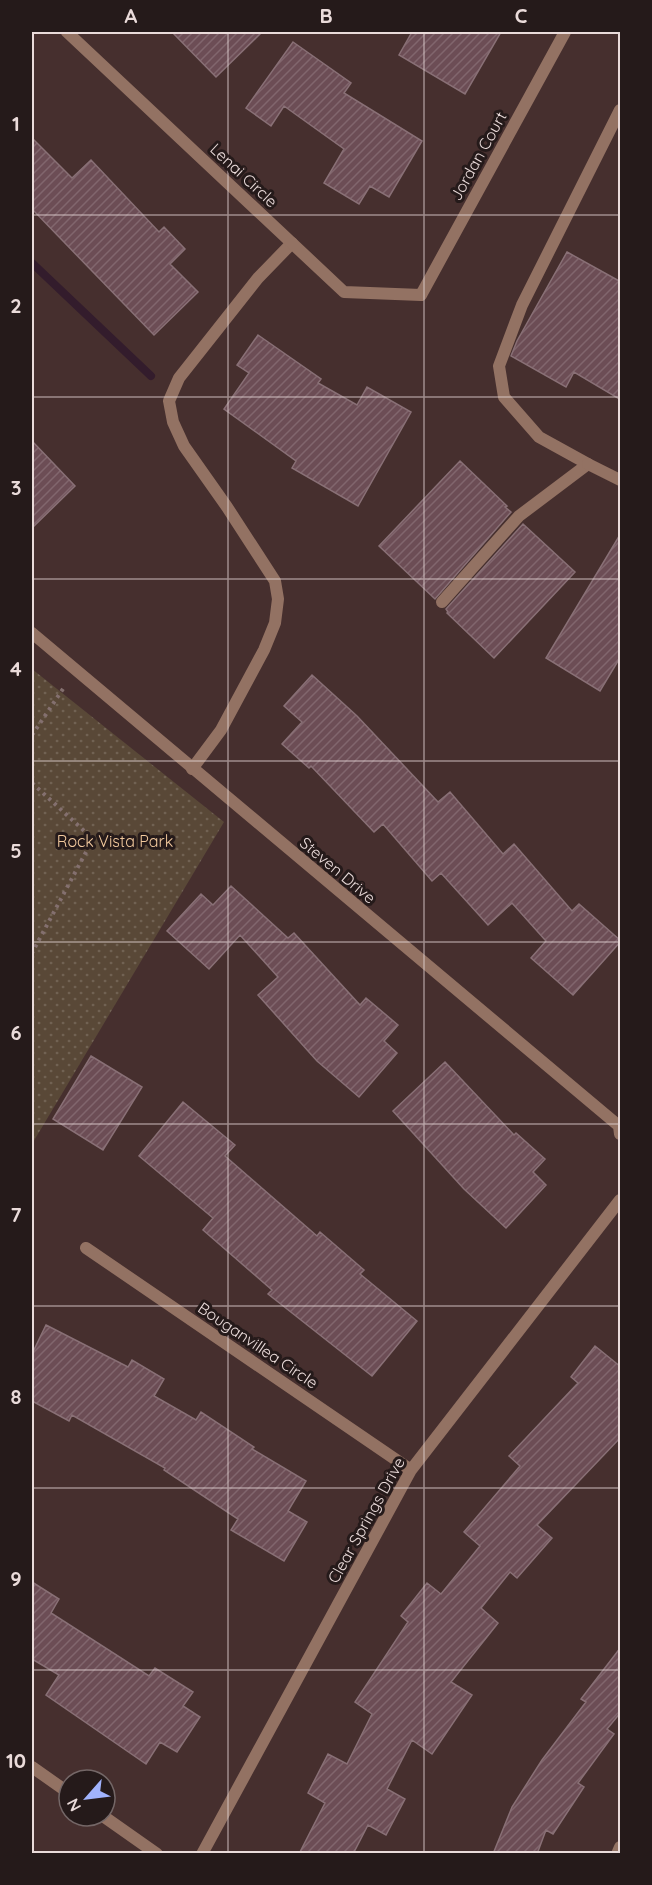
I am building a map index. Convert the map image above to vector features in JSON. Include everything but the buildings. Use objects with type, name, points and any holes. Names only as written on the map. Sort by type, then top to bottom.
[{"type":"street","name":"Lenai Circle","points":[[67,32],[344,292],[418,294]]},
{"type":"street","name":"Jordan Court","points":[[418,294],[421,294],[565,32]]},
{"type":"street","points":[[621,110],[522,305],[499,366],[504,397],[539,438],[621,480]]},
{"type":"street","points":[[192,769],[221,730],[264,650],[275,623],[279,599],[275,582],[227,507],[184,446],[173,422],[169,400],[179,378],[258,278],[292,243]]},
{"type":"street","points":[[442,602],[519,516],[588,464]]},
{"type":"street","name":"Steven Drive","points":[[32,633],[619,1126],[621,1134]]},
{"type":"street","name":"Clear Springs Drive","points":[[202,1854],[411,1470],[621,1200]]},
{"type":"street","name":"Bouganvillea Circle","points":[[86,1248],[411,1470]]},
{"type":"street","points":[[32,1767],[57,1784]]},
{"type":"street","points":[[117,1826],[157,1854]]},
{"type":"street","points":[[617,1854],[621,1847]]},
{"type":"path","points":[[32,735],[76,671]]},
{"type":"path","points":[[32,783],[93,839],[32,953]]},
{"type":"green space","name":"Rock Vista Park","points":[[32,669],[224,822],[32,1144]]},
{"type":"waterway","points":[[32,263],[151,376]]}]
